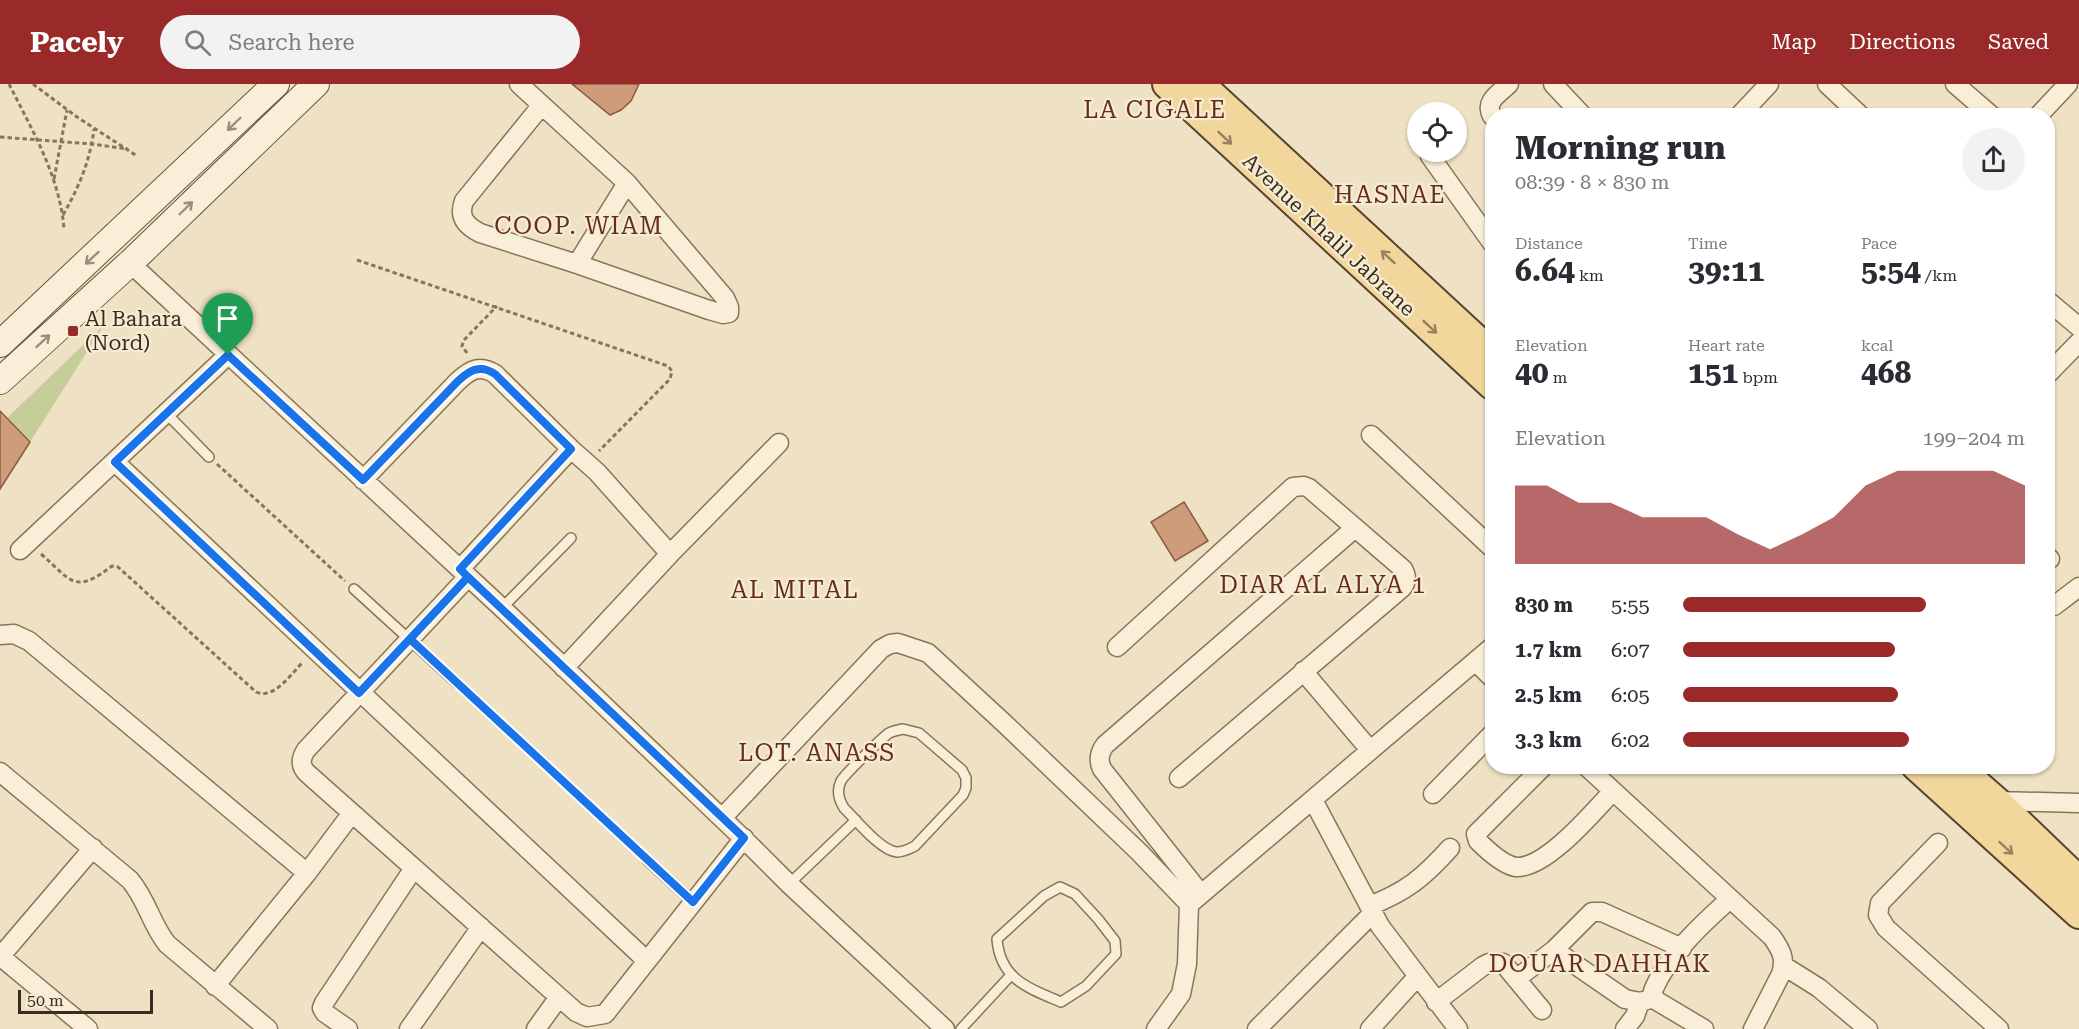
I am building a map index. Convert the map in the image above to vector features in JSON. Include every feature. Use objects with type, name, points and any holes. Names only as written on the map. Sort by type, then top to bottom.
[{"type":"main road","points":[[0,344],[276,84]]},
{"type":"main road","points":[[0,381],[130,262],[316,84]]},
{"type":"main road","name":"Avenue Khalil Jabrane","points":[[1167,84],[1485,379]]},
{"type":"main road","name":"Avenue Khalil Jabrane","points":[[1200,84],[1485,348]]},
{"type":"main road","points":[[1928,774],[1986,811],[2079,881]]},
{"type":"main road","points":[[1961,774],[1986,811],[2079,914]]},
{"type":"street","points":[[519,84],[627,183],[710,279],[725,298],[730,312],[723,314],[709,310],[578,264],[480,233],[464,221],[462,215],[464,201],[541,106]]},
{"type":"street","points":[[1490,108],[1491,100],[1509,84]]},
{"type":"street","points":[[1553,84],[1576,108]]},
{"type":"street","points":[[1827,84],[1852,108]]},
{"type":"street","points":[[1954,84],[1982,108]]},
{"type":"street","points":[[2046,108],[2068,84]]},
{"type":"street","points":[[1748,108],[1764,86]]},
{"type":"street","points":[[1434,162],[1485,233]]},
{"type":"street","points":[[578,264],[627,183]]},
{"type":"street","points":[[130,262],[502,608],[744,838],[789,884],[945,1029]]},
{"type":"street","points":[[2055,307],[2079,327]]},
{"type":"street","points":[[2055,367],[2079,342]]},
{"type":"street","points":[[25,546],[228,355]]},
{"type":"street","points":[[363,480],[458,381],[472,369],[487,369],[495,374],[597,472],[670,554]]},
{"type":"street","points":[[1371,435],[1485,541]]},
{"type":"street","points":[[564,668],[670,554],[779,443]]},
{"type":"street","points":[[571,449],[410,639],[306,750],[301,759],[305,771],[559,997],[582,1015],[594,1017],[605,1014],[744,838]]},
{"type":"street","points":[[115,462],[647,961]]},
{"type":"street","points":[[1117,647],[1293,487],[1309,488],[1406,574],[1405,584],[1179,778]]},
{"type":"street","points":[[1156,1029],[1181,994],[1195,899],[1102,769],[1099,758],[1101,751],[1355,528]]},
{"type":"street","points":[[2055,605],[2079,587]]},
{"type":"street","points":[[0,635],[14,634],[29,641],[307,873]]},
{"type":"street","points":[[722,818],[881,649],[898,643],[928,652],[1139,852],[1195,899]]},
{"type":"street","points":[[1195,899],[1485,654]]},
{"type":"street","points":[[1476,662],[1485,671]]},
{"type":"street","points":[[1304,671],[1370,750]]},
{"type":"street","points":[[1433,794],[1485,741]]},
{"type":"street","points":[[0,772],[130,880],[138,889],[155,928],[167,944],[268,1029]]},
{"type":"street","points":[[1536,774],[1476,834],[1478,841],[1508,865],[1520,867],[1556,849],[1613,791]]},
{"type":"street","points":[[1595,774],[1773,937],[1782,951],[1784,966],[1753,1029]]},
{"type":"street","points":[[1313,800],[1371,910],[1416,977],[1436,1002],[1449,1025]]},
{"type":"street","points":[[1986,811],[2079,803]]},
{"type":"street","points":[[215,986],[307,873],[352,813]]},
{"type":"street","points":[[1938,843],[1880,903],[1878,915],[1886,928],[1999,1029]]},
{"type":"street","points":[[1257,1029],[1371,910],[1414,883],[1428,872],[1450,848]]},
{"type":"street","points":[[88,1029],[0,957],[93,849]]},
{"type":"street","points":[[348,1029],[325,1013],[322,1008],[324,1003],[414,868]]},
{"type":"street","points":[[1625,1029],[1682,948],[1700,927],[1730,899]]},
{"type":"street","points":[[1516,979],[1554,950],[1588,914],[1597,911],[1682,948]]},
{"type":"street","points":[[409,1029],[480,927]]},
{"type":"street","points":[[1554,950],[1619,995],[1647,1000],[1704,1029]]},
{"type":"street","points":[[1436,1002],[1489,963],[1503,963],[1542,1010]]},
{"type":"street","points":[[1784,966],[1819,988],[1868,1029]]},
{"type":"street","points":[[1370,1029],[1416,977]]},
{"type":"street","points":[[536,1029],[559,997]]},
{"type":"lane","points":[[166,413],[209,457]]},
{"type":"lane","points":[[502,608],[571,538]]},
{"type":"lane","points":[[354,589],[457,683]]},
{"type":"lane","points":[[903,729],[919,733],[962,770],[966,778],[963,795],[915,846],[906,851],[895,852],[885,848],[856,820],[839,801],[838,790],[841,780],[891,732],[903,729]]},
{"type":"lane","points":[[789,884],[856,820]]},
{"type":"lane","points":[[647,860],[693,902]]},
{"type":"lane","points":[[1060,887],[1075,894],[1115,941],[1116,954],[1086,986],[1060,1002],[1027,987],[1011,975],[998,956],[997,939],[1044,896],[1060,887]]},
{"type":"lane","points":[[961,1029],[1011,975]]},
{"type":"path","points":[[9,84],[54,180],[63,215],[64,229]]},
{"type":"path","points":[[33,84],[94,129],[137,156]]},
{"type":"path","points":[[54,180],[67,110]]},
{"type":"path","points":[[63,215],[84,175],[94,129]]},
{"type":"path","points":[[0,137],[128,149]]},
{"type":"path","points":[[357,260],[497,306],[671,368],[670,379],[599,451]]},
{"type":"path","points":[[480,368],[462,345],[468,335],[497,306]]},
{"type":"path","points":[[209,457],[354,589]]},
{"type":"path","points":[[25,546],[78,583],[92,581],[112,566],[118,567],[256,692],[261,694],[272,692],[315,651]]},
{"type":"path","points":[[457,683],[647,860]]},
{"type":"green space","points":[[104,325],[30,442],[7,418]]},
{"type":"building","points":[[572,84],[639,84],[631,101],[621,110],[610,115]]},
{"type":"building","points":[[0,411],[30,442],[0,489]]},
{"type":"building","points":[[1184,502],[1208,541],[1175,561],[1151,522]]},
{"type":"place","name":"Al Bahara (Nord)","points":[[73,331]]},
{"type":"district","name":"LA CIGALE","points":[[1155,110]]},
{"type":"district","name":"HASNAE","points":[[1390,195]]},
{"type":"district","name":"COOP. WIAM","points":[[579,226]]},
{"type":"district","name":"DIAR AL ALYA 1","points":[[1323,585]]},
{"type":"district","name":"AL MITAL","points":[[795,590]]},
{"type":"district","name":"LOT. ANASS","points":[[817,753]]},
{"type":"district","name":"DOUAR DAHHAK","points":[[1600,964]]},
{"type":"route","points":[[228,355],[115,462],[359,693],[468,577],[744,838],[693,902],[410,639],[468,577],[460,569],[571,449],[495,374],[487,369],[472,369],[363,480],[228,355]]}]
